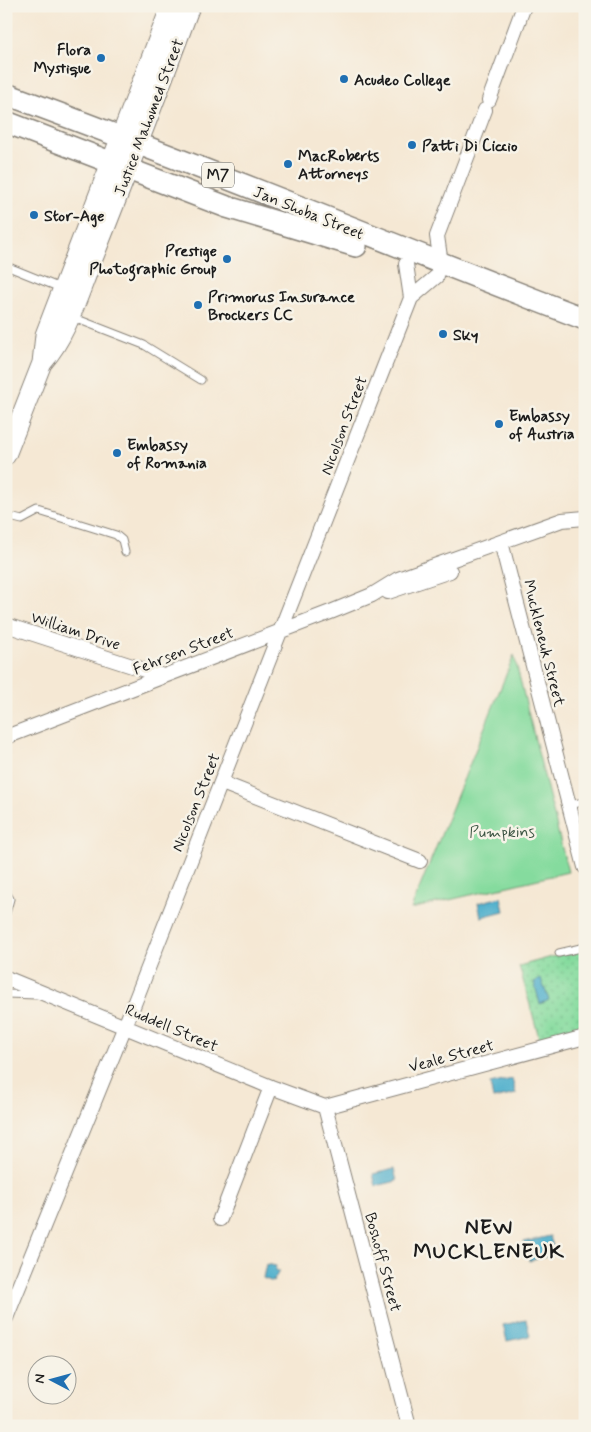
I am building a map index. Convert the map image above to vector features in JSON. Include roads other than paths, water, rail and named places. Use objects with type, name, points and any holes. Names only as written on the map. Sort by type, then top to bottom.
[{"type":"main road","name":"Justice Mahomed Street","points":[[42,363],[57,343],[69,316],[124,153],[170,6]]},
{"type":"main road","name":"Justice Mahomed Street","points":[[6,455],[42,363],[45,335],[63,289],[190,6]]},
{"type":"main road","name":"Jan Shoba Street","points":[[6,94],[227,207],[409,258]]},
{"type":"main road","points":[[6,105],[124,153]]},
{"type":"main road","name":"Jan Shoba Street","points":[[6,122],[124,153],[409,258],[585,333]]},
{"type":"main road","name":"Jan Shoba Street","points":[[439,270],[585,319]]},
{"type":"street","points":[[439,270],[437,236],[524,6]]},
{"type":"street","points":[[409,258],[437,236]]},
{"type":"street","name":"Nicolson Street","points":[[409,258],[411,298]]},
{"type":"street","name":"Nicolson Street","points":[[6,1318],[222,783],[411,298],[439,270]]},
{"type":"street","name":"Fehrsen Street","points":[[6,737],[372,595],[411,585],[503,546],[585,519]]},
{"type":"street","name":"Muckleneuk Street","points":[[503,546],[585,868]]},
{"type":"street","name":"William Drive","points":[[6,626],[163,676]]},
{"type":"street","points":[[222,783],[420,861]]},
{"type":"street","name":"Ruddell Street","points":[[6,978],[271,1088],[326,1107]]},
{"type":"street","name":"Veale Street","points":[[326,1107],[585,1037]]},
{"type":"street","points":[[220,1218],[271,1088]]},
{"type":"street","name":"Boshoff Street","points":[[326,1107],[409,1426]]},
{"type":"lane","points":[[6,266],[63,289]]},
{"type":"lane","points":[[69,316],[144,345],[201,380]]},
{"type":"lane","points":[[6,516],[22,520],[33,513],[46,512],[116,535],[122,540],[125,552]]},
{"type":"lane","points":[[568,806],[585,801]]},
{"type":"lane","points":[[6,892],[10,899],[6,913]]},
{"type":"lane","points":[[559,953],[585,947]]},
{"type":"lane","points":[[6,994],[50,995]]},
{"type":"water","points":[[501,897],[504,911],[481,917],[478,903]]},
{"type":"water","points":[[541,979],[549,1000],[540,1004],[534,982]]},
{"type":"water","points":[[512,1079],[516,1094],[493,1099],[490,1084]]},
{"type":"water","points":[[394,1169],[397,1181],[376,1186],[373,1174]]},
{"type":"water","points":[[550,1236],[555,1254],[529,1261],[524,1242]]},
{"type":"water","points":[[266,1264],[276,1266],[275,1271],[279,1271],[273,1282],[263,1278]]},
{"type":"water","points":[[526,1320],[530,1336],[507,1341],[503,1325]]},
{"type":"place","name":"Flora Mystique","points":[[101,58]]},
{"type":"place","name":"Acudeo College","points":[[344,79]]},
{"type":"place","name":"Patti Di Ciccio","points":[[412,145]]},
{"type":"place","name":"MacRoberts Attorneys","points":[[288,164]]},
{"type":"place","name":"Stor-Age","points":[[34,215]]},
{"type":"place","name":"Prestige Photographic Group","points":[[227,259]]},
{"type":"place","name":"Primorus Insurance Brockers CC","points":[[198,305]]},
{"type":"place","name":"Sky","points":[[443,334]]},
{"type":"place","name":"Embassy of Austria","points":[[499,424]]},
{"type":"place","name":"Embassy of Romania","points":[[117,453]]},
{"type":"district","name":"NEW MUCKLENEUK","points":[[489,1239]]},
{"type":"park label","name":"Pumpkins","points":[[502,831]]}]
